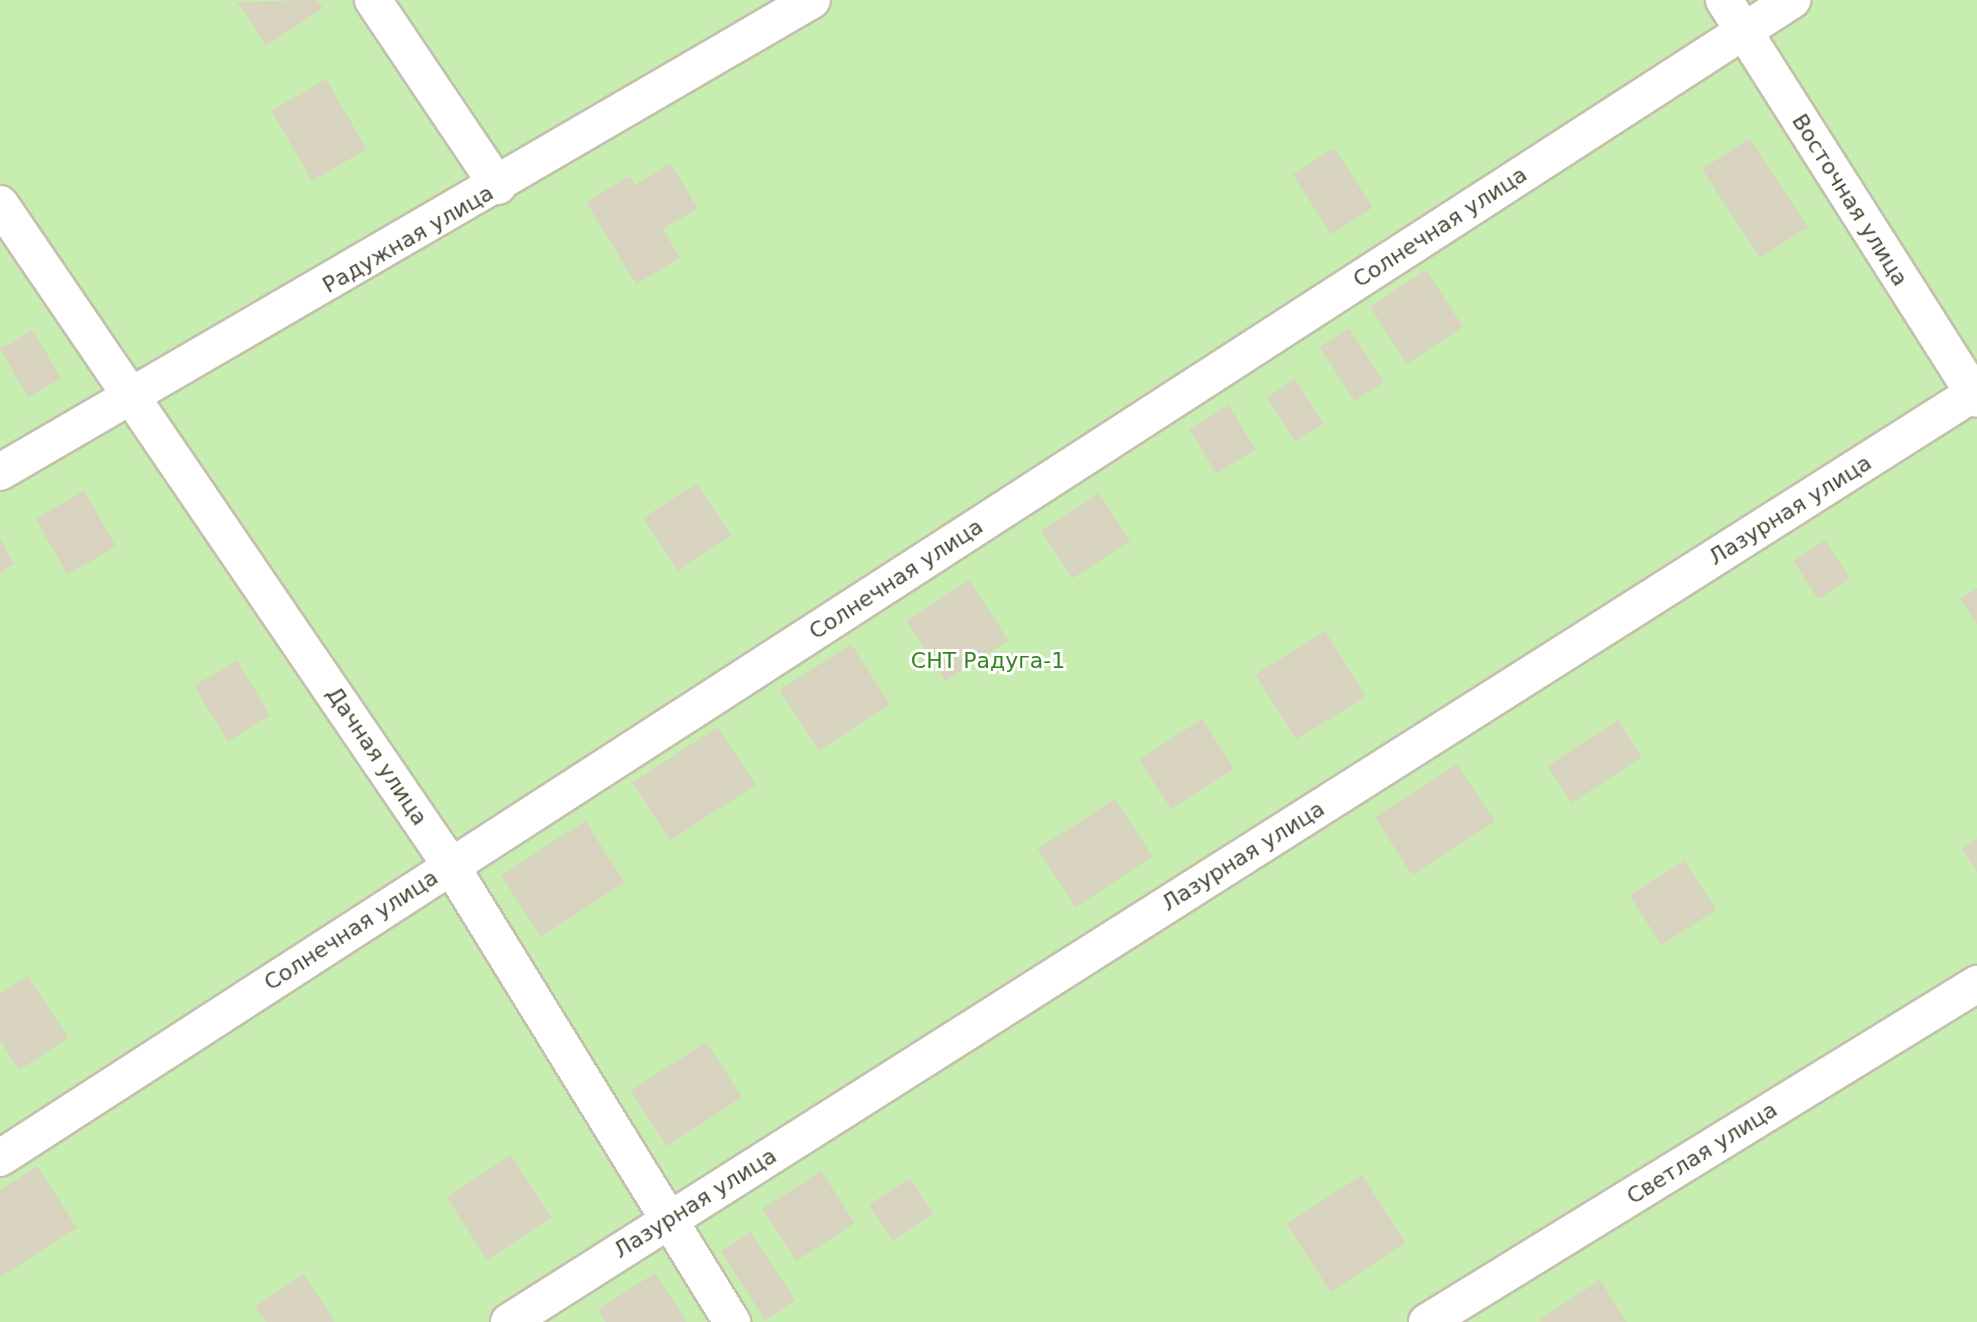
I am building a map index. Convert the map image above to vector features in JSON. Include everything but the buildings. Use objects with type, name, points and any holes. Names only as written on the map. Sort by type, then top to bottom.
[{"type":"street","points":[[373,0],[498,186]]},
{"type":"street","name":"Радужная улица","points":[[0,472],[134,399],[812,0]]},
{"type":"street","name":"Восточная улица","points":[[1724,0],[1976,395]]},
{"type":"street","name":"Солнечная улица","points":[[0,1158],[1792,0]]},
{"type":"street","name":"Дачная улица","points":[[0,204],[451,866],[732,1322]]},
{"type":"street","name":"Лазурная улица","points":[[509,1322],[1976,395]]},
{"type":"street","name":"Светлая улица","points":[[1427,1322],[1977,984]]},
{"type":"green space","name":"СНТ Радуга-1","points":[[0,0],[1977,0],[1977,1322],[0,1322]]}]
